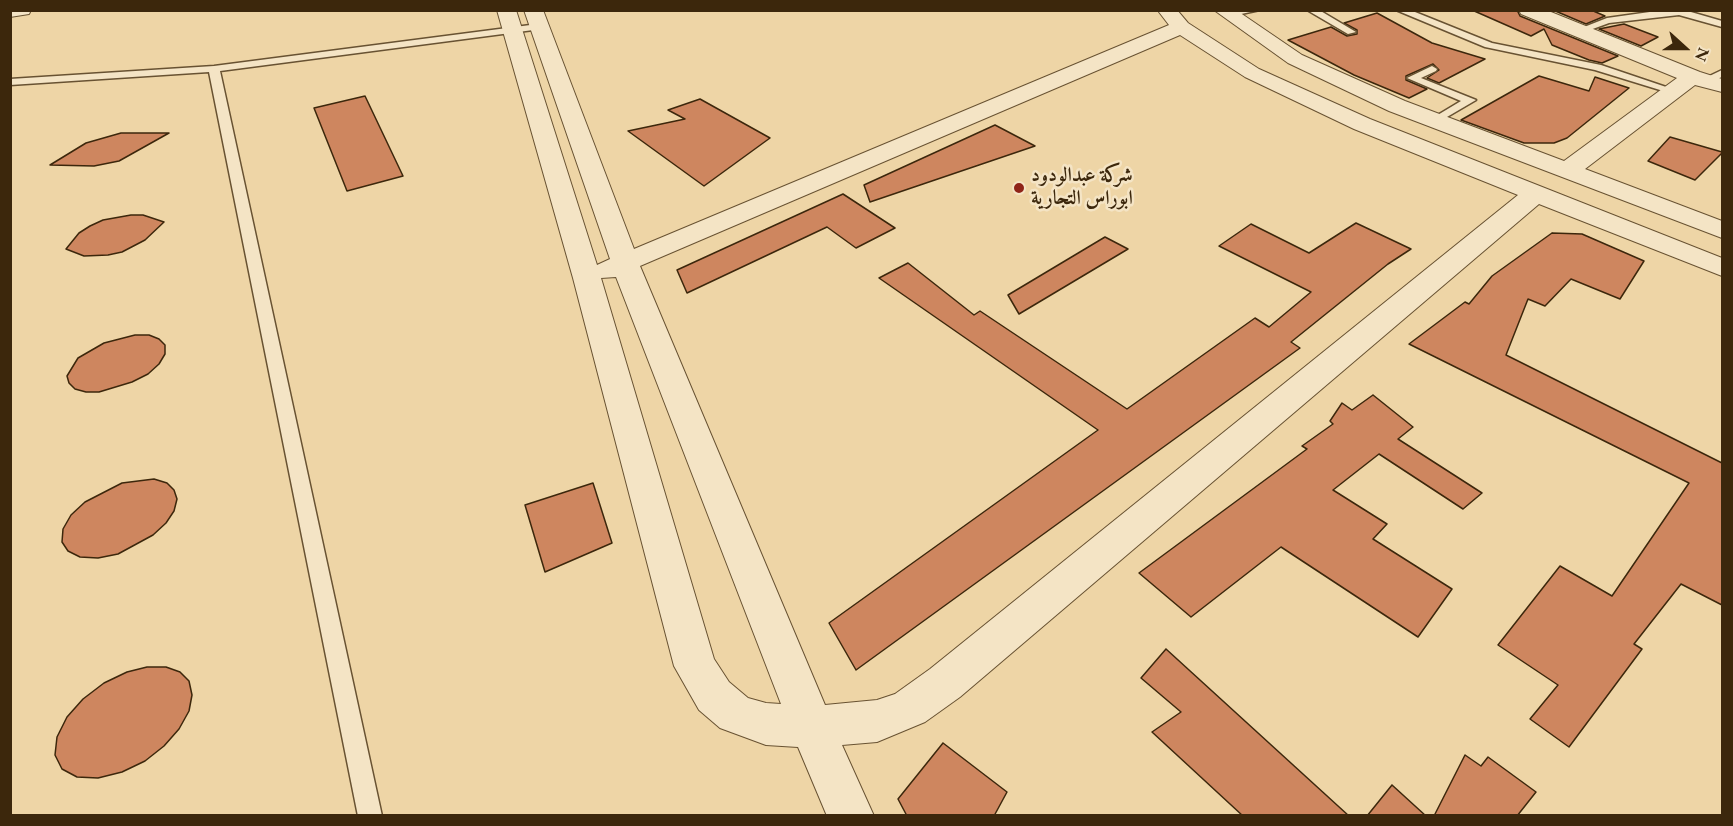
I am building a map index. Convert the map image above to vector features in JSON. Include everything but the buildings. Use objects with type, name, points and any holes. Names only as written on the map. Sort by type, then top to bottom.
[{"type":"street","points":[[10,11],[22,10]]},
{"type":"street","points":[[1528,10],[1710,79]]},
{"type":"street","points":[[1225,12],[1295,59],[1397,106],[1722,230]]},
{"type":"street","points":[[587,278],[1174,19],[1262,78],[1362,124],[1722,268]]},
{"type":"street","points":[[522,20],[556,117],[625,263],[812,727],[851,816]]},
{"type":"street","points":[[1567,171],[1673,92],[1710,79]]},
{"type":"street","points":[[556,117],[587,278],[695,666],[714,696],[735,714],[766,724],[812,727],[877,721],[910,708],[945,683],[1535,194]]},
{"type":"lane","points":[[1225,12],[1256,10]]},
{"type":"lane","points":[[1311,10],[1351,32]]},
{"type":"lane","points":[[1400,10],[1489,45],[1597,67],[1673,92]]},
{"type":"lane","points":[[1579,31],[1607,21],[1679,12],[1722,24]]},
{"type":"lane","points":[[11,84],[214,69],[522,20]]},
{"type":"lane","points":[[214,69],[370,816]]},
{"type":"lane","points":[[1432,69],[1412,78],[1470,100],[1435,121]]},
{"type":"place","name":"شركة عبدالودود ابوراس التجارية","points":[[1019,188]]}]
